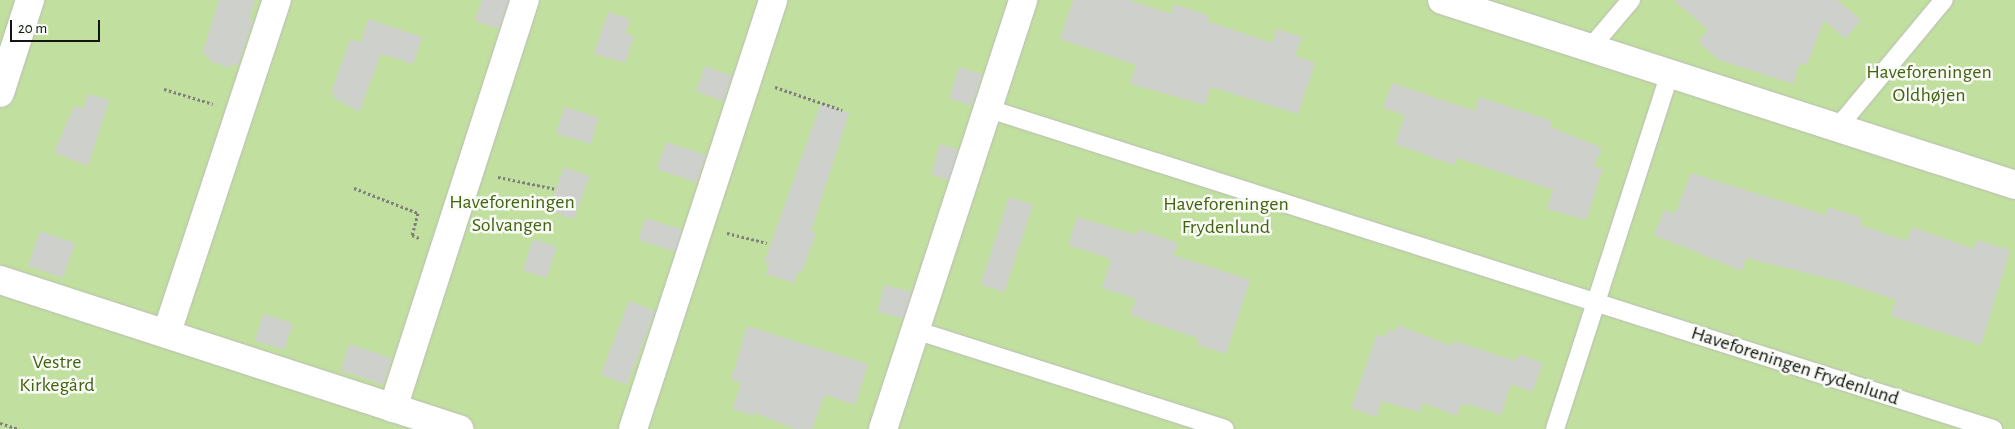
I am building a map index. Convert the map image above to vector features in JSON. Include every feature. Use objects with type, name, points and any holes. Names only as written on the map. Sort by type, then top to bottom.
[{"type":"street","points":[[0,93],[30,0]]},
{"type":"street","points":[[167,332],[277,0]]},
{"type":"street","points":[[394,408],[525,0]]},
{"type":"street","points":[[633,429],[773,0]]},
{"type":"street","points":[[883,429],[1023,0]]},
{"type":"street","points":[[1442,0],[2015,185]]},
{"type":"street","points":[[0,280],[167,332],[459,429]]},
{"type":"lane","points":[[1591,47],[1632,0]]},
{"type":"lane","points":[[1838,127],[1944,0]]},
{"type":"lane","points":[[1555,429],[1670,73]]},
{"type":"lane","name":"Haveforeningen Frydenlund","points":[[989,109],[1993,429]]},
{"type":"lane","points":[[914,330],[1225,429]]},
{"type":"path","points":[[748,78],[842,110]]},
{"type":"path","points":[[164,89],[240,113]]},
{"type":"path","points":[[470,174],[514,179],[556,189]]},
{"type":"path","points":[[354,188],[418,213],[412,235],[446,247]]},
{"type":"path","points":[[699,226],[768,243]]},
{"type":"path","points":[[0,423],[19,429]]},
{"type":"green space","points":[[0,0],[2015,0],[2015,429],[0,429]]},
{"type":"building","points":[[219,0],[255,0],[249,19],[253,20],[238,65],[232,64],[231,68],[208,61],[210,57],[202,54]]},
{"type":"building","points":[[482,0],[509,0],[499,29],[475,21]]},
{"type":"building","points":[[1073,0],[1129,0],[1171,14],[1174,4],[1209,16],[1207,21],[1272,43],[1277,29],[1302,37],[1295,56],[1315,63],[1298,114],[1211,87],[1205,105],[1130,84],[1136,65],[1060,39]]},
{"type":"building","points":[[1674,0],[1837,0],[1861,20],[1845,39],[1824,20],[1807,65],[1800,63],[1793,84],[1719,60],[1698,42],[1708,30]]},
{"type":"building","points":[[608,12],[630,19],[626,33],[634,36],[625,63],[594,54]]},
{"type":"building","points":[[368,19],[422,37],[413,64],[381,54],[359,112],[334,98],[335,95],[331,93],[350,39],[361,42]]},
{"type":"building","points":[[705,66],[732,76],[723,101],[696,91]]},
{"type":"building","points":[[959,67],[982,74],[972,106],[949,99]]},
{"type":"building","points":[[1392,83],[1475,111],[1479,97],[1552,121],[1550,127],[1602,148],[1594,166],[1603,169],[1586,220],[1547,209],[1553,190],[1457,158],[1454,165],[1395,144],[1405,115],[1383,108]]},
{"type":"building","points":[[88,94],[109,100],[88,166],[54,153],[74,106],[83,109]]},
{"type":"building","points":[[821,103],[849,113],[811,231],[816,233],[802,272],[798,271],[795,283],[766,274],[769,264],[764,263]]},
{"type":"building","points":[[564,107],[599,117],[591,144],[556,134]]},
{"type":"building","points":[[666,142],[706,155],[697,183],[657,170]]},
{"type":"building","points":[[940,144],[958,149],[949,180],[931,175]]},
{"type":"building","points":[[564,167],[589,176],[574,219],[548,210]]},
{"type":"building","points":[[1691,173],[1826,215],[1828,207],[1862,218],[1860,225],[1907,241],[1912,227],[1974,249],[1977,240],[2010,250],[1981,345],[1891,316],[1896,300],[1842,282],[1746,258],[1742,271],[1654,235],[1664,210],[1675,214]]},
{"type":"building","points":[[1009,197],[1033,205],[1004,292],[981,284]]},
{"type":"building","points":[[1077,217],[1136,235],[1138,229],[1178,243],[1173,255],[1250,280],[1226,354],[1197,345],[1199,339],[1130,315],[1136,299],[1102,288],[1111,259],[1068,245]]},
{"type":"building","points":[[645,218],[682,229],[676,251],[638,240]]},
{"type":"building","points":[[40,231],[75,243],[63,278],[28,266]]},
{"type":"building","points":[[533,239],[557,247],[547,278],[523,270]]},
{"type":"building","points":[[884,285],[911,291],[905,319],[878,312]]},
{"type":"building","points":[[629,301],[655,311],[627,385],[601,375]]},
{"type":"building","points":[[263,314],[293,323],[284,350],[255,341]]},
{"type":"building","points":[[1398,325],[1452,346],[1454,341],[1516,361],[1519,354],[1543,363],[1532,392],[1511,384],[1501,415],[1465,403],[1464,407],[1460,406],[1457,416],[1423,403],[1420,412],[1382,401],[1376,417],[1351,408],[1377,334],[1385,337],[1388,329],[1395,332]]},
{"type":"building","points":[[747,326],[868,364],[855,405],[825,395],[812,429],[795,429],[755,413],[754,416],[732,409],[741,383],[731,380]]},
{"type":"building","points":[[349,344],[392,358],[383,385],[340,371]]},
{"type":"park label","name":"Haveforeningen Oldhøjen","points":[[1929,84]]},
{"type":"park label","name":"Haveforeningen Solvangen","points":[[512,214]]},
{"type":"park label","name":"Vestre Kirkegård","points":[[57,374]]}]
